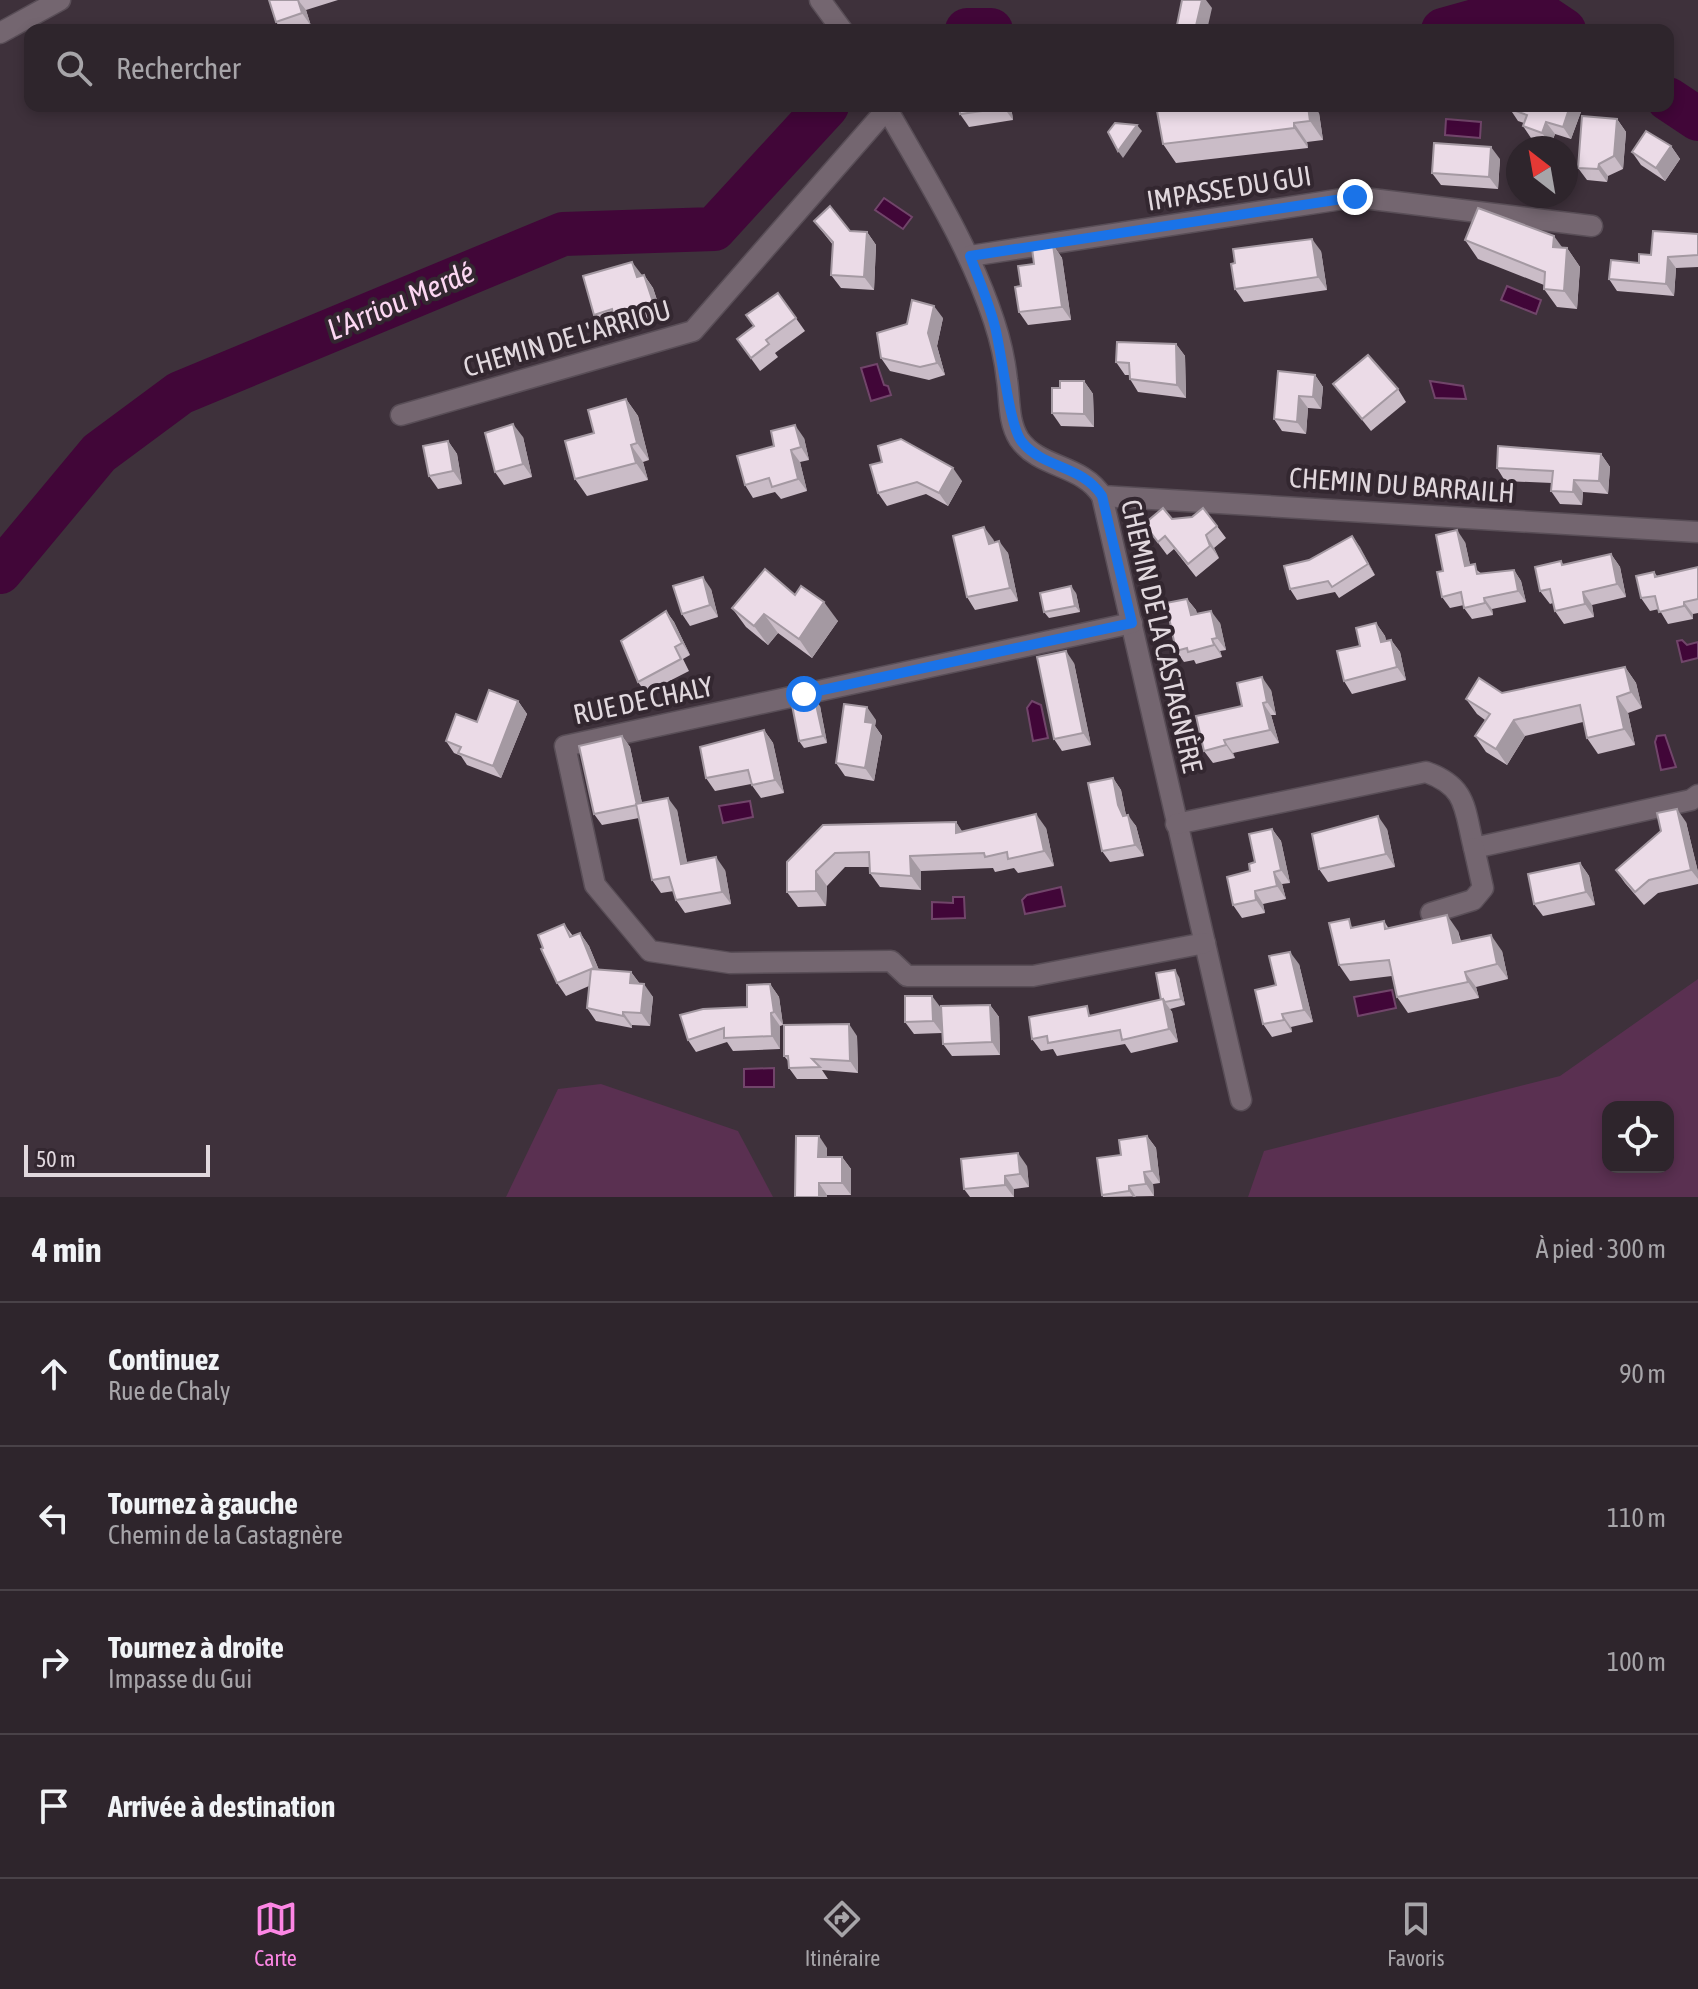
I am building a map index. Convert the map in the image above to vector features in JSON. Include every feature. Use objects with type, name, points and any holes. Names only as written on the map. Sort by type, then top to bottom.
[{"type":"street","points":[[0,33],[60,0]]},
{"type":"street","points":[[820,0],[838,24]]},
{"type":"street","name":"CHEMIN DE L'ARRIOU","points":[[401,415],[693,331],[883,112]]},
{"type":"street","name":"CHEMIN DE LA CASTAGNÈRE","points":[[888,112],[970,256],[994,322],[1007,377],[1012,422],[1019,439],[1034,455],[1078,472],[1093,482],[1102,496],[1241,1100]]},
{"type":"street","name":"IMPASSE DU GUI","points":[[970,256],[1355,197],[1592,226]]},
{"type":"street","name":"CHEMIN DU BARRAILH","points":[[1102,496],[1126,494],[1698,532]]},
{"type":"street","name":"RUE DE CHALY","points":[[1132,623],[565,746],[595,885],[650,951],[730,963],[891,961],[907,976],[1033,976],[1205,943]]},
{"type":"street","points":[[1176,824],[1426,772],[1449,780],[1460,795],[1483,888],[1473,900],[1431,913]]},
{"type":"street","points":[[1474,848],[1691,800],[1698,795]]},
{"type":"shaded area","points":[[1446,119],[1481,122],[1480,138],[1445,135]]},
{"type":"shaded area","points":[[884,198],[912,217],[903,229],[875,210]]},
{"type":"shaded area","points":[[1507,286],[1541,300],[1536,314],[1501,300]]},
{"type":"shaded area","points":[[877,364],[891,395],[871,401],[861,368]]},
{"type":"shaded area","points":[[1430,381],[1463,386],[1466,399],[1435,398]]},
{"type":"shaded area","points":[[1682,640],[1687,645],[1698,642],[1698,658],[1682,662],[1677,641]]},
{"type":"shaded area","points":[[1032,701],[1041,705],[1048,738],[1033,741],[1027,708]]},
{"type":"shaded area","points":[[1665,735],[1676,767],[1661,770],[1655,742],[1657,736]]},
{"type":"shaded area","points":[[750,801],[753,817],[723,823],[719,806]]},
{"type":"shaded area","points":[[1061,887],[1065,906],[1025,914],[1022,900],[1027,895]]},
{"type":"shaded area","points":[[953,897],[964,897],[965,918],[932,919],[932,902],[953,903]]},
{"type":"shaded area","points":[[1698,979],[1698,1197],[1248,1197],[1264,1151],[1560,1076]]},
{"type":"shaded area","points":[[1392,990],[1396,1008],[1358,1016],[1354,997]]},
{"type":"shaded area","points":[[774,1068],[774,1087],[744,1087],[744,1069]]},
{"type":"shaded area","points":[[601,1084],[738,1131],[773,1197],[506,1197],[558,1089]]},
{"type":"building","points":[[269,0],[298,0],[302,13],[276,22]]},
{"type":"building","points":[[1182,0],[1202,0],[1196,24],[1177,24]]},
{"type":"building","points":[[1157,112],[1309,112],[1310,121],[1294,123],[1294,128],[1163,144]]},
{"type":"building","points":[[1518,112],[1568,112],[1563,127],[1546,122],[1542,133],[1523,126],[1527,115]]},
{"type":"building","points":[[1582,116],[1617,119],[1614,156],[1599,164],[1598,169],[1578,168]]},
{"type":"building","points":[[1115,123],[1137,125],[1118,151],[1108,132]]},
{"type":"building","points":[[1646,131],[1671,146],[1656,168],[1632,152]]},
{"type":"building","points":[[1434,143],[1491,147],[1489,177],[1432,173]]},
{"type":"building","points":[[830,206],[850,231],[867,232],[864,277],[831,275],[833,242],[814,221]]},
{"type":"building","points":[[1478,208],[1554,236],[1553,247],[1567,248],[1564,291],[1544,289],[1545,272],[1465,240]]},
{"type":"building","points":[[1653,231],[1698,234],[1698,255],[1668,257],[1666,284],[1609,279],[1611,260],[1639,263],[1639,254],[1651,255]]},
{"type":"building","points":[[1312,239],[1318,277],[1235,289],[1231,264],[1235,263],[1233,249]]},
{"type":"building","points":[[1053,245],[1062,307],[1019,312],[1015,287],[1021,286],[1018,266],[1034,264],[1032,248]]},
{"type":"building","points":[[632,262],[637,277],[644,275],[653,302],[613,314],[612,309],[594,315],[583,276]]},
{"type":"building","points":[[778,293],[796,318],[766,340],[769,344],[751,358],[737,339],[754,326],[746,315]]},
{"type":"building","points":[[912,300],[934,306],[928,333],[937,363],[920,367],[881,358],[877,333],[907,324]]},
{"type":"building","points":[[1117,342],[1176,344],[1177,385],[1130,379],[1129,363],[1116,362]]},
{"type":"building","points":[[1368,355],[1398,389],[1362,419],[1333,384]]},
{"type":"building","points":[[1278,371],[1315,375],[1313,397],[1299,396],[1297,422],[1274,419]]},
{"type":"building","points":[[1060,381],[1084,381],[1084,414],[1052,413],[1052,388],[1060,388]]},
{"type":"building","points":[[626,399],[637,443],[631,445],[636,463],[575,479],[565,441],[594,433],[588,410]]},
{"type":"building","points":[[513,424],[523,464],[495,472],[485,433]]},
{"type":"building","points":[[795,425],[801,447],[791,450],[798,479],[772,487],[769,478],[745,485],[737,456],[774,446],[771,431]]},
{"type":"building","points":[[901,439],[953,468],[939,493],[917,482],[878,493],[870,465],[882,462],[878,446]]},
{"type":"building","points":[[448,441],[453,471],[429,476],[423,446]]},
{"type":"building","points":[[1498,446],[1601,454],[1599,481],[1574,480],[1573,492],[1551,491],[1553,471],[1497,468]]},
{"type":"building","points":[[1163,508],[1172,519],[1192,517],[1203,508],[1217,526],[1206,535],[1210,546],[1188,564],[1165,536],[1158,542],[1144,524]]},
{"type":"building","points":[[984,527],[989,544],[999,541],[1010,588],[967,597],[953,536]]},
{"type":"building","points":[[1457,530],[1465,566],[1475,564],[1477,574],[1514,570],[1518,591],[1484,598],[1485,603],[1464,608],[1461,592],[1442,597],[1437,572],[1443,571],[1436,535]]},
{"type":"building","points":[[1352,536],[1368,564],[1332,587],[1328,581],[1290,589],[1284,566],[1309,560]]},
{"type":"building","points":[[1611,554],[1617,584],[1583,592],[1585,604],[1555,611],[1550,589],[1540,591],[1535,567],[1561,561],[1562,565]]},
{"type":"building","points":[[1698,567],[1698,599],[1659,612],[1655,596],[1641,598],[1636,576],[1654,572],[1655,577]]},
{"type":"building","points":[[765,569],[795,595],[801,586],[824,602],[799,639],[764,614],[754,626],[732,608]]},
{"type":"building","points":[[703,577],[710,605],[682,614],[673,586]]},
{"type":"building","points":[[1071,586],[1075,606],[1044,612],[1040,593]]},
{"type":"building","points":[[1187,599],[1191,615],[1211,611],[1217,638],[1212,639],[1214,645],[1188,652],[1187,648],[1176,651],[1166,603]]},
{"type":"building","points":[[666,611],[682,643],[675,647],[681,659],[638,682],[621,641]]},
{"type":"building","points":[[1376,623],[1381,642],[1391,640],[1397,667],[1344,681],[1337,651],[1360,646],[1356,628]]},
{"type":"building","points":[[1066,651],[1083,733],[1054,739],[1037,657]]},
{"type":"building","points":[[1625,667],[1631,692],[1617,697],[1624,729],[1587,738],[1580,705],[1514,720],[1496,749],[1475,736],[1490,714],[1466,699],[1479,678],[1502,693]]},
{"type":"building","points":[[1262,677],[1267,702],[1263,703],[1270,730],[1224,740],[1226,745],[1204,751],[1196,716],[1242,706],[1237,683]]},
{"type":"building","points":[[489,690],[518,701],[493,766],[458,753],[461,747],[446,741],[456,714],[477,722]]},
{"type":"building","points":[[815,700],[823,736],[799,741],[792,705]]},
{"type":"building","points":[[844,704],[867,707],[865,722],[873,723],[865,768],[836,763]]},
{"type":"building","points":[[764,730],[775,780],[752,785],[748,770],[706,778],[700,747]]},
{"type":"building","points":[[622,736],[637,805],[594,814],[579,746]]},
{"type":"building","points":[[1113,778],[1118,805],[1123,816],[1128,815],[1135,845],[1102,851],[1088,783]]},
{"type":"building","points":[[668,798],[681,864],[716,857],[722,892],[676,900],[669,877],[652,880],[636,804]]},
{"type":"building","points":[[1677,809],[1691,870],[1649,880],[1635,892],[1616,870],[1661,831],[1657,813]]},
{"type":"building","points":[[1036,814],[1044,851],[1008,859],[1007,852],[985,857],[984,853],[910,856],[911,876],[870,873],[869,852],[835,853],[816,871],[816,891],[787,892],[787,862],[823,825],[956,822],[956,833]]},
{"type":"building","points":[[1378,816],[1386,854],[1319,869],[1312,834]]},
{"type":"building","points":[[1272,829],[1281,870],[1274,872],[1277,886],[1255,891],[1256,900],[1233,905],[1227,877],[1250,871],[1249,864],[1255,862],[1249,834]]},
{"type":"building","points":[[1580,863],[1586,892],[1534,904],[1528,874]]},
{"type":"building","points":[[1447,915],[1453,943],[1491,935],[1497,964],[1465,972],[1468,982],[1397,997],[1389,960],[1339,965],[1329,923],[1349,919],[1351,928],[1384,921],[1385,929]]},
{"type":"building","points":[[564,924],[570,937],[580,933],[594,968],[557,983],[538,935]]},
{"type":"building","points":[[1290,952],[1304,1010],[1282,1014],[1284,1020],[1263,1024],[1255,990],[1276,985],[1269,956]]},
{"type":"building","points":[[591,969],[631,972],[630,983],[644,984],[641,1013],[623,1012],[623,1016],[587,1008]]},
{"type":"building","points":[[1175,970],[1181,999],[1165,1002],[1161,1000],[1156,973]]},
{"type":"building","points":[[770,984],[774,1012],[771,1013],[772,1036],[724,1038],[724,1028],[688,1040],[680,1015],[703,1009],[747,1007],[747,985]]},
{"type":"building","points":[[905,996],[932,996],[933,1021],[905,1022]]},
{"type":"building","points":[[1163,999],[1169,1029],[1122,1040],[1120,1030],[1048,1043],[1047,1036],[1032,1039],[1029,1017],[1087,1006],[1089,1016]]},
{"type":"building","points":[[990,1005],[992,1042],[943,1044],[941,1006]]},
{"type":"building","points":[[849,1024],[850,1061],[812,1059],[820,1067],[789,1068],[788,1056],[784,1056],[784,1025]]},
{"type":"building","points":[[796,1136],[819,1136],[818,1157],[842,1157],[842,1183],[819,1183],[819,1197],[795,1197]]},
{"type":"building","points":[[1147,1136],[1152,1171],[1144,1172],[1146,1184],[1129,1186],[1129,1191],[1102,1195],[1097,1158],[1121,1155],[1119,1140]]},
{"type":"building","points":[[1018,1153],[1020,1174],[1005,1176],[1005,1185],[964,1189],[961,1159]]},
{"type":"waterway","name":"L'Arriou Merdé","points":[[1464,24],[1528,6],[1555,24]]},
{"type":"waterway","name":"L'Arriou Merdé","points":[[1674,103],[1698,119]]},
{"type":"waterway","name":"L'Arriou Merdé","points":[[0,572],[99,453],[180,393],[563,234],[714,229],[821,112]]},
{"type":"route","points":[[804,694],[1132,623],[1102,496],[1093,482],[1078,472],[1034,455],[1019,439],[1012,422],[1007,377],[994,322],[970,256],[1355,197]]}]
